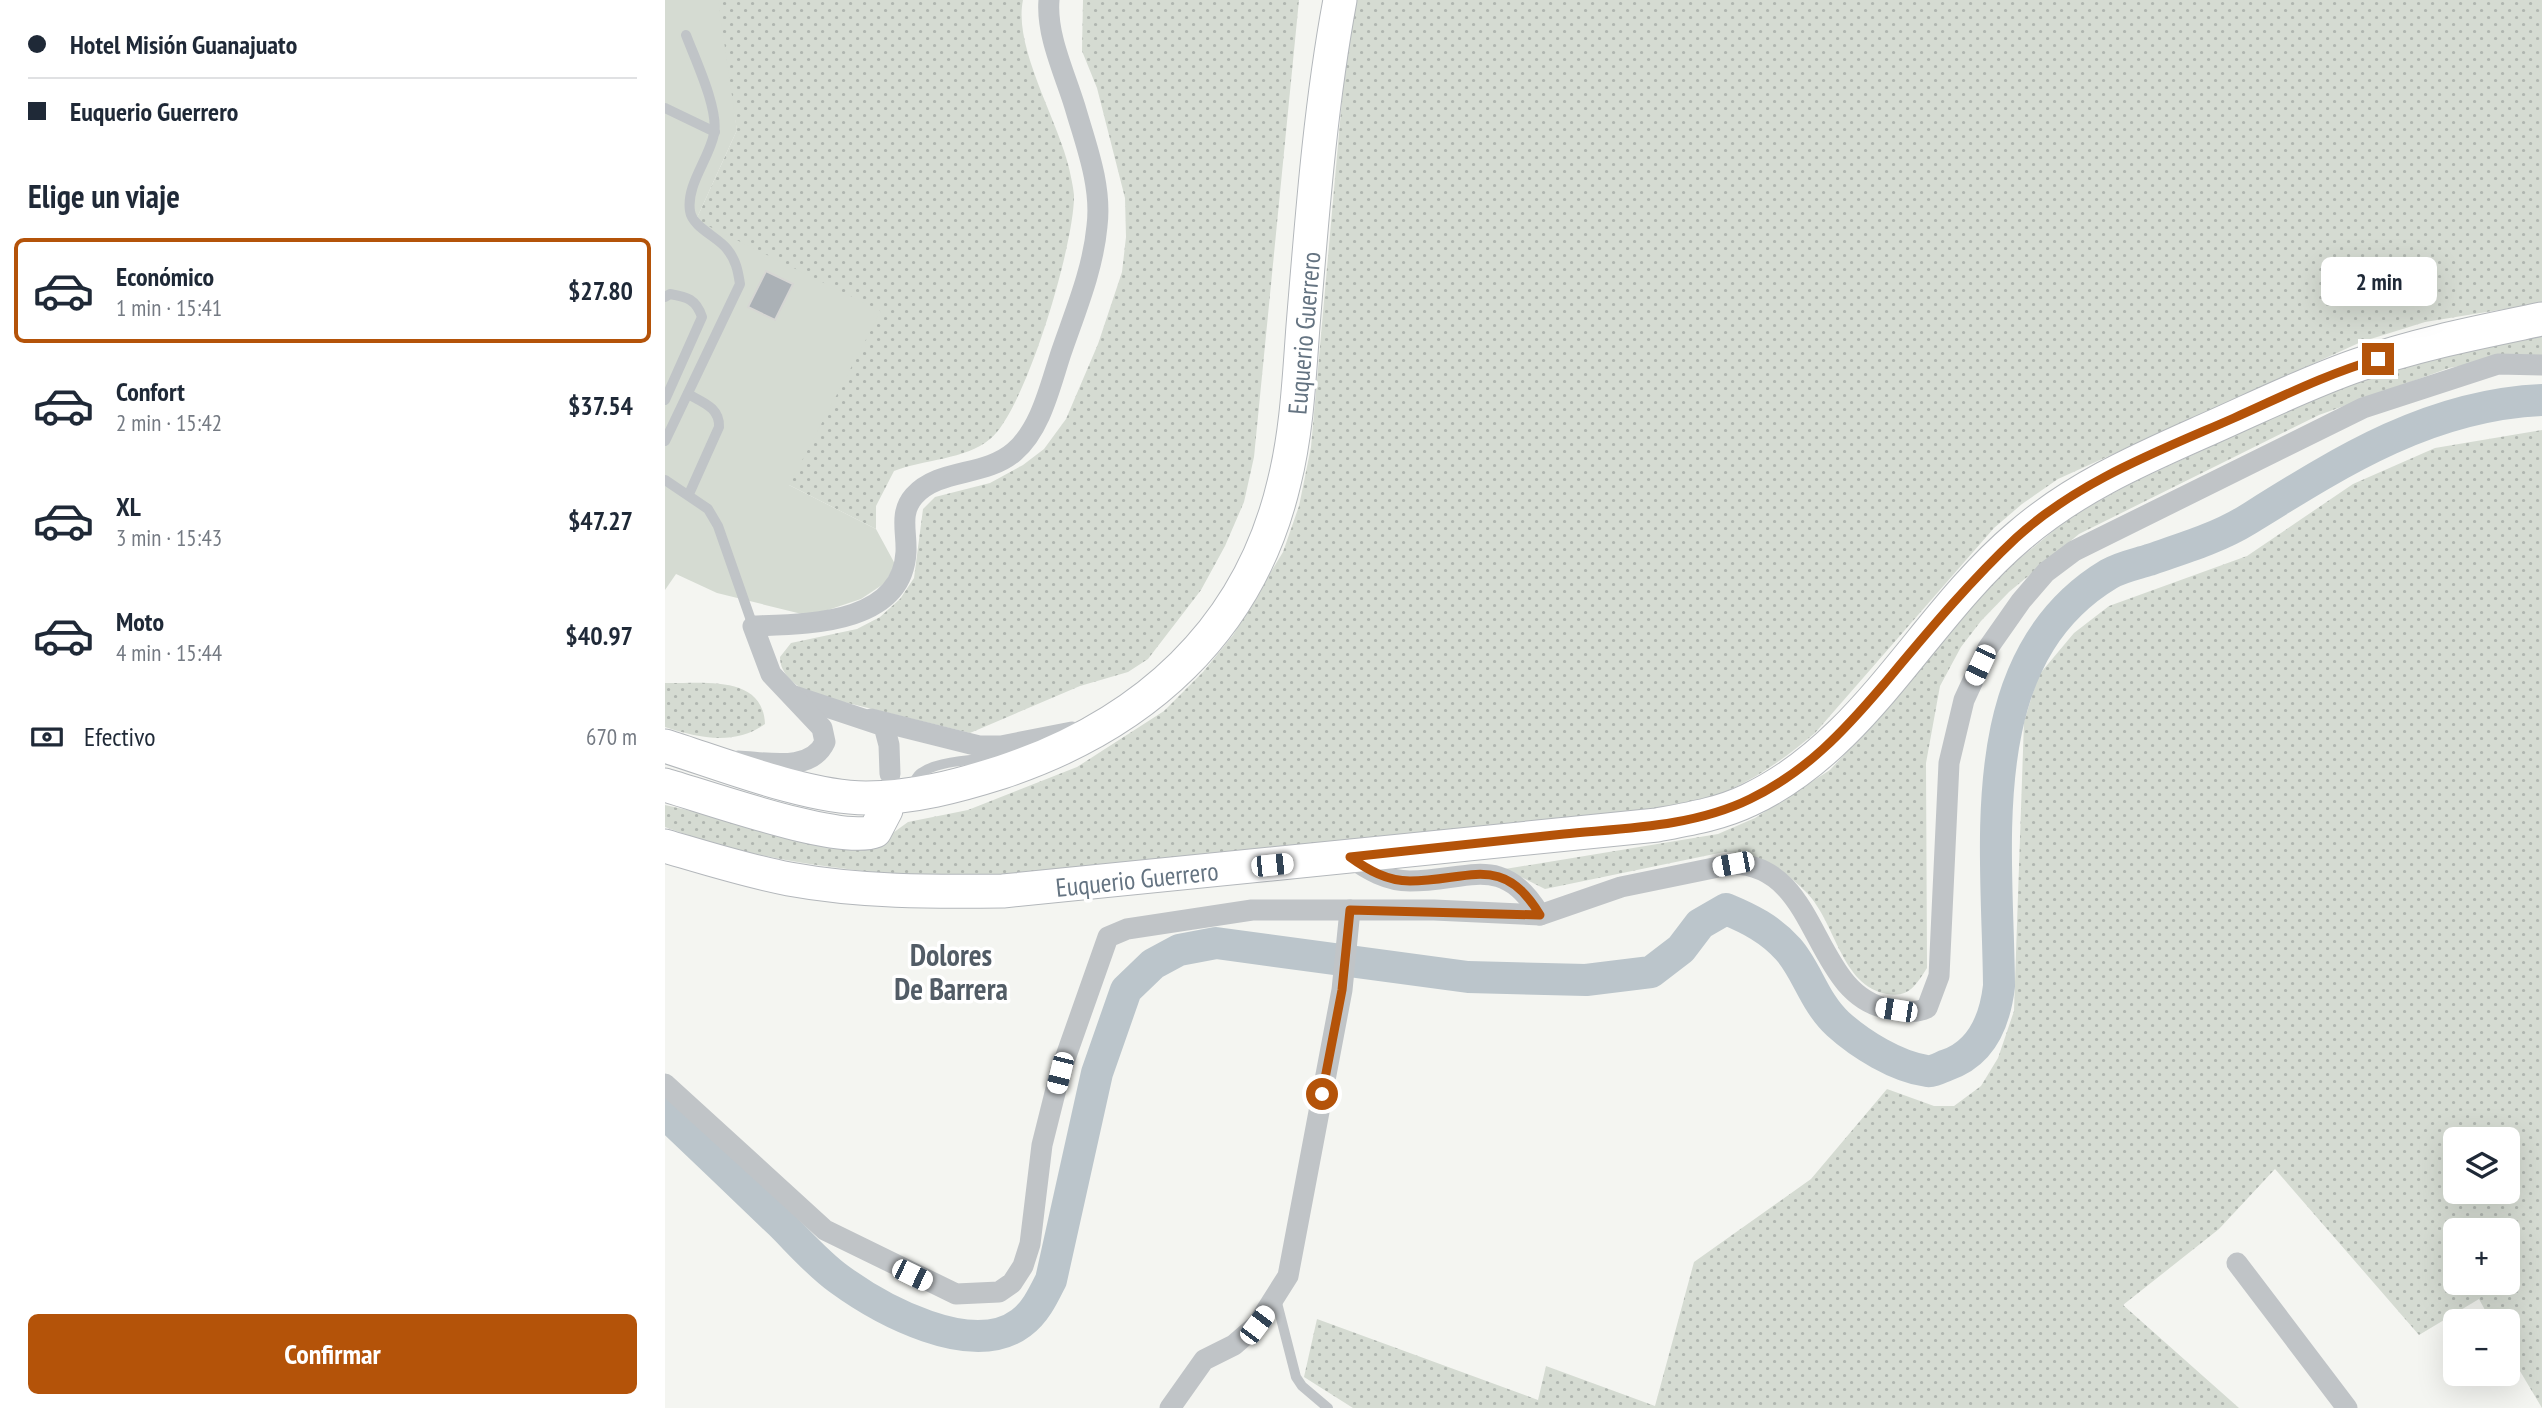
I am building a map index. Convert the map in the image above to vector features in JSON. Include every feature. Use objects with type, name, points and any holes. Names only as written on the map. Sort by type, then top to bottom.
[{"type":"main road","name":"Euquerio Guerrero","points":[[665,746],[837,796],[867,798],[894,793],[937,791],[1016,767],[1077,743],[1108,725],[1176,674],[1202,646],[1251,571],[1269,531],[1284,484],[1296,424],[1328,64],[1340,0]]},
{"type":"main road","name":"Euquerio Guerrero","points":[[665,846],[789,879],[854,888],[937,892],[1003,891],[1657,825],[1711,815],[1748,800],[1792,776],[1824,751],[2018,536],[2093,483],[2357,365],[2439,341],[2542,319]]},
{"type":"main road","points":[[665,785],[825,830],[853,834],[875,831],[894,793]]},
{"type":"street","points":[[708,760],[800,762],[813,758],[825,742],[822,728],[771,674],[753,626],[832,620],[875,604],[896,589],[904,572],[906,550],[903,520],[910,500],[923,486],[993,464],[1014,452],[1033,428],[1091,266],[1098,225],[1097,194],[1089,154],[1049,23],[1049,0]]},
{"type":"street","points":[[665,1084],[825,1230],[956,1294],[979,1296],[999,1292],[1012,1283],[1023,1266],[1030,1244],[1042,1145],[1060,1073],[1108,937],[1127,929],[1252,910],[1540,915],[1621,887],[1733,864],[1748,864],[1767,872],[1785,886],[1848,988],[1859,998],[1875,1007],[1916,1013],[1927,1008],[1939,976],[1949,762],[1964,700],[1988,648],[2046,572],[2074,551],[2363,408],[2498,365],[2542,365]]},
{"type":"street","points":[[794,696],[871,719],[979,746],[1001,746],[1108,725]]},
{"type":"street","points":[[871,719],[884,726],[888,733],[894,793]]},
{"type":"street","points":[[1350,857],[1386,878],[1409,881],[1495,873],[1516,886],[1540,915]]},
{"type":"street","points":[[1170,1408],[1204,1360],[1234,1345],[1257,1325],[1276,1299],[1288,1276],[1342,990],[1350,910]]},
{"type":"street","points":[[2237,1263],[2347,1408]]},
{"type":"lane","points":[[665,441],[740,284],[736,262],[726,247],[696,223],[690,214],[690,195],[715,132],[710,100],[686,35]]},
{"type":"lane","points":[[665,108],[715,132]]},
{"type":"lane","points":[[665,297],[670,294],[689,298],[699,306],[702,317],[668,387],[665,400]]},
{"type":"lane","points":[[688,394],[715,410],[719,419],[719,428],[689,494]]},
{"type":"lane","points":[[665,480],[708,509],[718,526],[753,626]]},
{"type":"lane","points":[[1276,1299],[1296,1377],[1302,1386],[1328,1408]]},
{"type":"shaded area","points":[[665,0],[718,0],[737,130],[696,220],[881,311],[789,485],[876,529],[895,564],[885,583],[861,599],[810,616],[717,593],[676,574],[665,590]]},
{"type":"shaded area","points":[[713,0],[1023,0],[1024,39],[1063,149],[1074,195],[1072,218],[1057,285],[1033,361],[1004,422],[990,439],[969,451],[894,471],[876,506],[876,529],[789,485],[696,220],[737,130]]},
{"type":"shaded area","points":[[1083,0],[1299,0],[1254,457],[1244,502],[1225,546],[1201,590],[1148,659],[1128,672],[1080,686],[970,733],[807,693],[789,678],[782,668],[780,657],[791,643],[857,629],[880,617],[900,599],[914,578],[923,509],[935,497],[990,483],[1023,465],[1044,449],[1066,419],[1098,344],[1122,272],[1126,237],[1125,198],[1097,88],[1082,51]]},
{"type":"shaded area","points":[[1356,0],[2542,0],[2542,303],[2425,322],[2361,342],[2058,479],[1994,528],[1815,733],[1750,780],[1715,796],[1676,809],[957,879],[845,869],[773,858],[702,840],[665,827],[665,805],[849,847],[886,838],[908,822],[968,810],[1077,767],[1164,711],[1203,672],[1233,635],[1283,552],[1299,506],[1311,447],[1344,77]]},
{"type":"shaded area","points":[[2542,334],[2542,356],[2519,355],[2449,368],[2319,415],[2079,534],[2009,592],[1961,647],[1940,686],[1926,763],[1927,968],[1915,985],[1906,992],[1887,994],[1872,989],[1859,979],[1807,893],[1779,870],[1748,855],[1724,852],[1545,889],[1505,869],[1718,834],[1755,818],[1830,770],[1893,701],[1983,589],[2070,517],[2130,484],[2317,396],[2412,363]]},
{"type":"shaded area","points":[[2542,430],[2542,1408],[2520,1371],[2520,1309],[2484,1309],[2479,1299],[2462,1309],[2443,1309],[2443,1321],[2419,1335],[2275,1169],[2219,1229],[2123,1305],[2239,1408],[1353,1408],[1304,1377],[1317,1319],[1538,1400],[1546,1366],[1655,1406],[1694,1262],[1811,1179],[1887,1089],[1934,1106],[1954,1106],[1981,1086],[1998,1058],[2014,1011],[2024,722],[2038,676],[2074,633],[2109,606],[2247,556],[2353,484],[2435,448]]},
{"type":"shaded area","points":[[665,683],[712,683],[742,689],[754,697],[762,708],[765,724],[753,731],[729,738],[703,737],[665,727]]},
{"type":"building","points":[[766,271],[793,284],[775,320],[748,307]]},
{"type":"waterway","points":[[665,1113],[816,1260],[839,1279],[902,1316],[953,1333],[978,1336],[1001,1333],[1021,1323],[1035,1309],[1045,1292],[1051,1280],[1097,1073],[1126,990],[1153,964],[1179,950],[1216,943],[1468,977],[1586,980],[1651,972],[1681,949],[1700,924],[1726,909],[1759,925],[1781,942],[1795,957],[1823,1006],[1847,1032],[1879,1054],[1915,1069],[1932,1071],[1959,1060],[1978,1044],[1994,1011],[1999,986],[1996,817],[2001,759],[2012,705],[2033,654],[2064,610],[2109,574],[2224,532],[2316,477],[2387,440],[2461,413],[2501,404],[2542,400]]},
{"type":"district","name":"Dolores De Barrera","points":[[951,971]]},
{"type":"route","points":[[1322,1094],[1342,990],[1350,910],[1434,910],[1540,915],[1532,901],[1516,886],[1495,873],[1409,881],[1386,878],[1350,857],[1657,825],[1711,815],[1748,800],[1792,776],[1824,751],[1857,717],[1983,571],[2018,536],[2056,507],[2093,483],[2129,465],[2265,404],[2357,365],[2378,359]]}]
